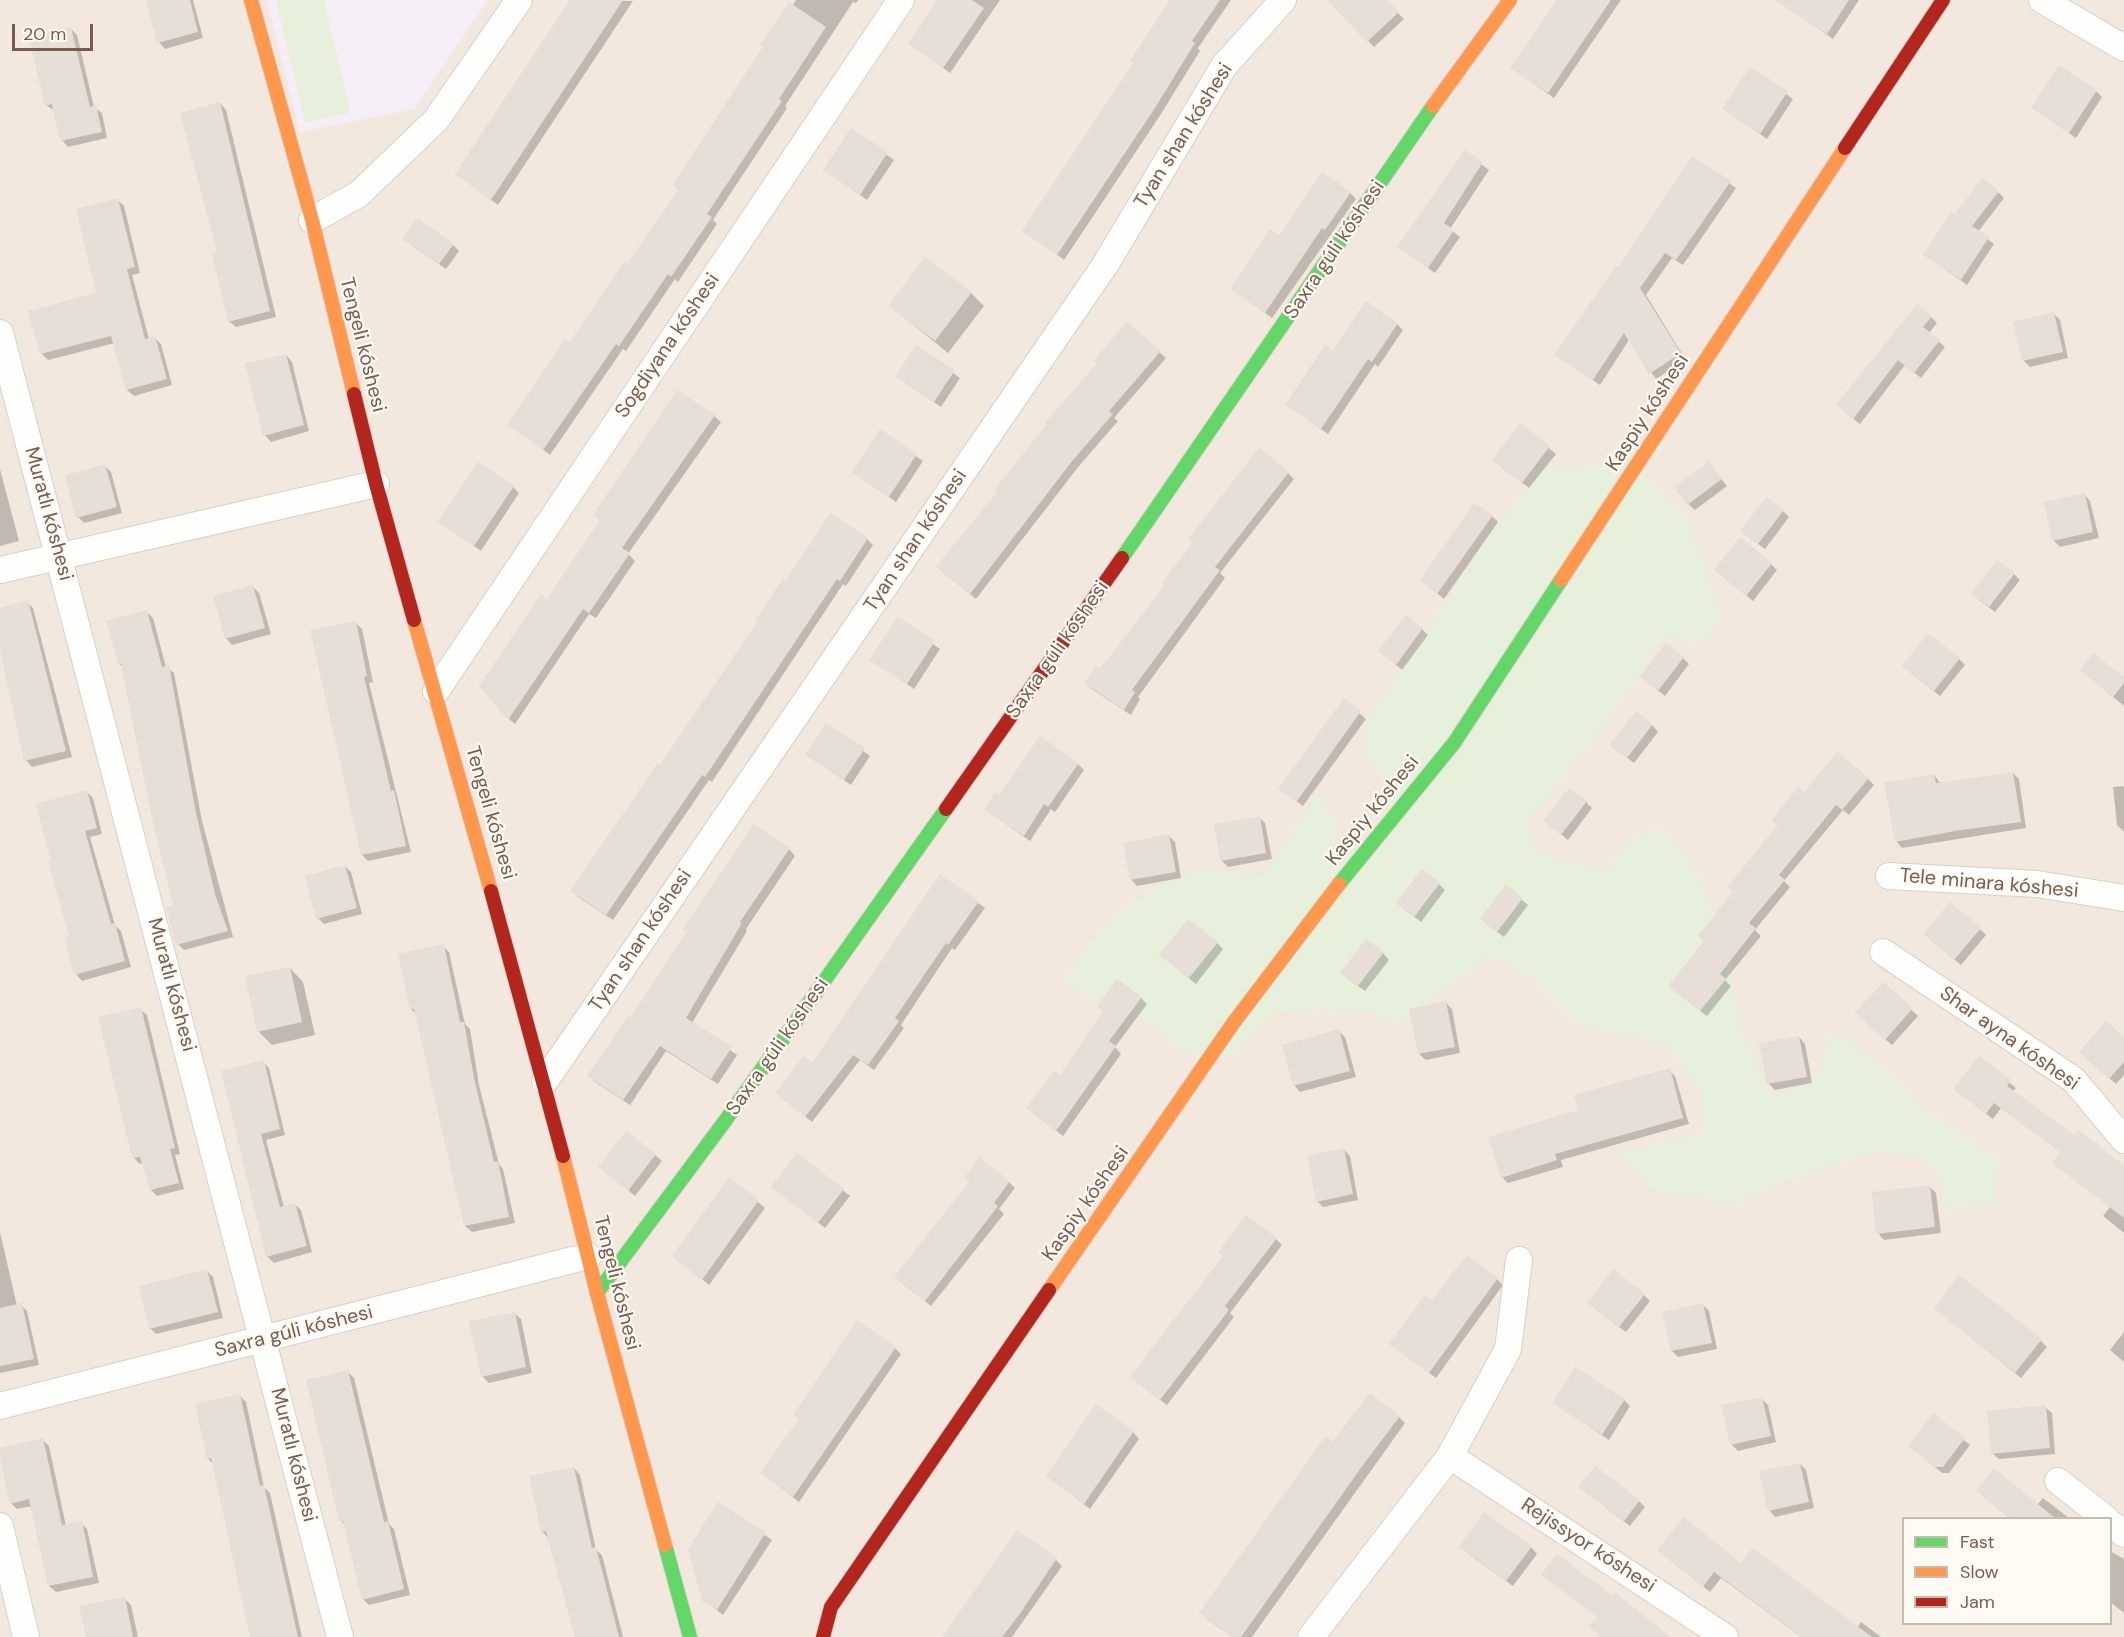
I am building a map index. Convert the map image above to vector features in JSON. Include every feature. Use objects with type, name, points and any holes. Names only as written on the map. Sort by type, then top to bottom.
[{"type":"street","name":"Tengeli kóshesi","points":[[251,0],[312,220],[376,484],[545,1081],[597,1293],[690,1637]]},
{"type":"street","points":[[312,220],[359,194],[436,120],[519,0]]},
{"type":"street","name":"Sogdiyana kóshesi","points":[[436,692],[901,0]]},
{"type":"street","name":"Tyan shan kóshesi","points":[[545,1081],[1105,265],[1224,66],[1283,0]]},
{"type":"street","name":"Saxra gúli kóshesi","points":[[597,1293],[671,1197],[840,961],[1170,492],[1468,54],[1510,0]]},
{"type":"street","name":"Kaspiy kóshesi","points":[[824,1637],[831,1607],[1234,1022],[1348,871],[1454,743],[1943,0]]},
{"type":"street","points":[[2043,0],[2124,48]]},
{"type":"street","name":"Muratlı kóshesi","points":[[0,333],[60,555],[340,1637]]},
{"type":"street","points":[[0,570],[376,484]]},
{"type":"street","name":"Tele minara kóshesi","points":[[1889,876],[2037,884],[2124,898]]},
{"type":"street","name":"Shar ayna kóshesi","points":[[1883,952],[2074,1080],[2124,1140]]},
{"type":"street","name":"Saxra gúli kóshesi","points":[[0,1406],[588,1256]]},
{"type":"street","points":[[1311,1637],[1450,1455],[1508,1349],[1519,1260]]},
{"type":"street","name":"Rejissyor kóshesi","points":[[1450,1455],[1725,1637]]},
{"type":"street","points":[[2058,1481],[2104,1517]]},
{"type":"street","points":[[2112,1525],[2124,1534]]},
{"type":"street","points":[[0,1526],[26,1637]]},
{"type":"shaded area","points":[[0,0],[2124,0],[2124,1637],[0,1637]]},
{"type":"shaded area","points":[[267,0],[488,0],[415,109],[300,132]]},
{"type":"green space","points":[[276,0],[324,0],[350,112],[305,123]]},
{"type":"green space","points":[[1633,462],[1688,522],[1717,595],[1721,621],[1704,643],[1665,637],[1599,732],[1527,823],[1539,853],[1606,871],[1628,843],[1657,828],[1687,853],[1720,926],[1741,1027],[1771,1093],[1804,1087],[1818,1071],[1829,1034],[1852,1040],[1927,1110],[2001,1162],[1994,1202],[1948,1211],[1933,1162],[1883,1151],[1807,1173],[1734,1204],[1653,1191],[1616,1153],[1703,1133],[1701,1088],[1663,1043],[1614,1036],[1577,1023],[1537,983],[1507,963],[1484,958],[1399,1026],[1369,1012],[1322,1008],[1276,1014],[1234,1054],[1205,1063],[1171,1043],[1135,1011],[1095,1001],[1063,980],[1088,944],[1126,907],[1161,884],[1202,870],[1263,875],[1318,792],[1336,822],[1336,851],[1388,840],[1391,790],[1365,756],[1367,722],[1383,695],[1490,534],[1542,468]]},
{"type":"building","points":[[146,0],[190,0],[198,32],[157,43]]},
{"type":"building","points":[[570,0],[623,0],[491,200],[455,174]]},
{"type":"building","points":[[937,0],[972,0],[984,8],[943,68],[908,44]]},
{"type":"building","points":[[1170,0],[1220,0],[1192,41],[1195,43],[1153,111],[1057,255],[1022,231],[1133,63],[1130,61]]},
{"type":"building","points":[[1327,0],[1387,0],[1399,12],[1367,42]]},
{"type":"building","points":[[1557,0],[1611,0],[1548,93],[1510,68]]},
{"type":"building","points":[[1774,0],[1849,0],[1827,34]]},
{"type":"building","points":[[789,2],[826,27],[779,99],[782,101],[707,214],[712,217],[671,277],[668,274],[619,346],[616,344],[543,450],[507,425],[565,339],[570,342],[624,262],[627,264],[679,188],[673,184],[763,47],[760,45]]},
{"type":"building","points":[[71,27],[90,107],[96,105],[102,132],[60,141],[52,104],[45,106],[29,38]]},
{"type":"building","points":[[2059,65],[2097,90],[2069,133],[2031,108]]},
{"type":"building","points":[[1750,67],[1788,91],[1760,134],[1722,109]]},
{"type":"building","points":[[220,102],[270,311],[228,322],[212,253],[217,252],[180,113]]},
{"type":"building","points":[[851,128],[888,152],[860,195],[823,170]]},
{"type":"building","points":[[1465,150],[1483,162],[1444,223],[1454,230],[1428,268],[1397,247]]},
{"type":"building","points":[[1692,156],[1731,181],[1676,260],[1665,253],[1640,288],[1681,353],[1649,374],[1624,333],[1593,380],[1554,355],[1616,266],[1618,267]]},
{"type":"building","points":[[1322,172],[1351,192],[1325,230],[1322,228],[1265,313],[1230,289],[1270,229],[1280,235]]},
{"type":"building","points":[[1982,178],[1999,191],[1972,226],[1989,237],[1961,280],[1923,255],[1951,212],[1955,214]]},
{"type":"building","points":[[118,198],[135,267],[127,269],[145,339],[155,336],[167,379],[126,390],[111,336],[40,354],[28,311],[96,293],[76,209]]},
{"type":"building","points":[[417,218],[454,244],[439,264],[402,239]]},
{"type":"building","points":[[925,257],[972,292],[935,341],[888,306]]},
{"type":"building","points":[[1366,301],[1398,323],[1372,362],[1368,359],[1321,429],[1285,405],[1325,345],[1333,350]]},
{"type":"building","points":[[1917,304],[1932,316],[1923,327],[1940,340],[1914,373],[1898,360],[1853,419],[1836,405]]},
{"type":"building","points":[[2054,312],[2063,352],[2022,361],[2013,322]]},
{"type":"building","points":[[1127,322],[1161,351],[1109,411],[1113,414],[1073,460],[970,594],[936,567],[997,492],[995,489],[1047,424],[1045,423],[1097,363],[1094,360]]},
{"type":"building","points":[[916,345],[955,370],[934,402],[895,377]]},
{"type":"building","points":[[286,354],[304,425],[263,436],[245,363]]},
{"type":"building","points":[[677,390],[715,415],[622,548],[630,553],[589,613],[583,609],[508,720],[479,686],[541,594],[547,599],[600,520],[593,515]]},
{"type":"building","points":[[1520,423],[1550,446],[1522,483],[1492,460]]},
{"type":"building","points":[[880,429],[917,454],[889,497],[852,472]]},
{"type":"building","points":[[1259,448],[1289,472],[1215,567],[1220,570],[1132,690],[1135,692],[1124,710],[1084,683],[1096,666],[1100,669],[1164,586],[1161,584],[1193,542],[1188,539]]},
{"type":"building","points":[[478,462],[514,486],[474,546],[438,522]]},
{"type":"building","points":[[1709,462],[1722,479],[1687,505],[1674,487]]},
{"type":"building","points":[[105,464],[117,507],[76,518],[65,475]]},
{"type":"building","points":[[2085,493],[2093,532],[2052,541],[2044,502]]},
{"type":"building","points":[[1766,497],[1784,510],[1758,544],[1740,531]]},
{"type":"building","points":[[1474,503],[1493,515],[1437,594],[1420,580]]},
{"type":"building","points":[[830,513],[868,538],[840,581],[837,579],[705,777],[702,775],[606,915],[570,891],[658,763],[660,765],[757,622],[755,621],[783,578],[786,580]]},
{"type":"building","points":[[1740,537],[1772,563],[1746,596],[1714,570]]},
{"type":"building","points":[[1997,560],[2015,573],[1989,607],[1971,594]]},
{"type":"building","points":[[253,585],[265,628],[225,639],[213,596]]},
{"type":"building","points":[[28,600],[66,751],[24,761],[0,650],[0,608]]},
{"type":"building","points":[[147,610],[162,667],[169,665],[196,813],[215,894],[228,931],[176,945],[166,907],[173,905],[153,823],[121,664],[118,664],[106,621]]},
{"type":"building","points":[[1406,615],[1423,628],[1396,665],[1378,651]]},
{"type":"building","points":[[898,617],[935,641],[907,684],[869,660]]},
{"type":"building","points":[[356,621],[367,676],[364,677],[391,791],[394,790],[406,846],[361,855],[310,630]]},
{"type":"building","points":[[1928,633],[1960,658],[1934,691],[1902,666]]},
{"type":"building","points":[[1666,643],[1684,657],[1658,691],[1640,677]]},
{"type":"building","points":[[2093,653],[2124,677],[2124,683],[2113,697],[2080,670]]},
{"type":"building","points":[[1344,698],[1361,711],[1297,801],[1278,789]]},
{"type":"building","points":[[1636,711],[1653,724],[1627,758],[1609,745]]},
{"type":"building","points":[[826,723],[865,748],[844,780],[805,755]]},
{"type":"building","points":[[1040,736],[1079,763],[1048,807],[1044,804],[1024,836],[984,810],[995,793],[999,795]]},
{"type":"building","points":[[1837,752],[1869,778],[1842,810],[1836,805],[1779,875],[1785,880],[1749,923],[1756,928],[1720,974],[1726,979],[1700,1011],[1668,986],[1704,941],[1698,936],[1733,892],[1727,887],[1778,825],[1771,820],[1798,787],[1804,792]]},
{"type":"building","points":[[2013,772],[2021,822],[1895,842],[1884,783],[1934,774],[1936,783]]},
{"type":"building","points":[[1569,788],[1587,801],[1561,835],[1543,821]]},
{"type":"building","points":[[87,790],[97,828],[85,831],[111,924],[115,923],[125,961],[74,975],[64,937],[69,936],[48,862],[51,861],[36,804]]},
{"type":"building","points":[[1260,816],[1266,853],[1220,861],[1214,824]]},
{"type":"building","points":[[754,824],[790,848],[740,922],[742,923],[686,1018],[732,1047],[711,1079],[660,1046],[623,1100],[587,1076],[628,1016],[630,1018],[686,932],[682,930]]},
{"type":"building","points":[[1169,834],[1176,872],[1130,880],[1123,843]]},
{"type":"building","points":[[345,865],[357,908],[316,919],[305,876]]},
{"type":"building","points":[[1422,869],[1440,883],[1414,917],[1396,903]]},
{"type":"building","points":[[940,874],[979,901],[948,945],[946,943],[895,1018],[899,1021],[868,1065],[853,1055],[805,1117],[775,1093],[804,1056],[812,1063]]},
{"type":"building","points":[[1506,885],[1523,898],[1497,932],[1480,919]]},
{"type":"building","points":[[1950,902],[1981,928],[1954,960],[1923,934]]},
{"type":"building","points":[[1188,919],[1218,942],[1189,978],[1159,955]]},
{"type":"building","points":[[1366,939],[1384,952],[1358,986],[1340,973]]},
{"type":"building","points":[[444,944],[460,1022],[464,1022],[474,1078],[494,1162],[498,1161],[509,1217],[464,1226],[414,1009],[410,1009],[398,954]]},
{"type":"building","points":[[290,967],[302,1022],[257,1032],[245,976]]},
{"type":"building","points":[[1117,979],[1142,997],[1109,1041],[1116,1046],[1056,1131],[1026,1108],[1054,1071],[1060,1075],[1103,1011],[1097,1006]]},
{"type":"building","points":[[1883,982],[1913,1008],[1885,1040],[1855,1013]]},
{"type":"building","points":[[1446,1001],[1455,1047],[1418,1054],[1409,1009]]},
{"type":"building","points":[[141,1007],[175,1148],[170,1149],[179,1183],[150,1190],[140,1157],[132,1158],[98,1017]]},
{"type":"building","points":[[2106,1021],[2124,1037],[2124,1062],[2109,1079],[2079,1052]]},
{"type":"building","points":[[1339,1029],[1350,1071],[1293,1086],[1282,1045]]},
{"type":"building","points":[[1799,1036],[1807,1077],[1767,1084],[1759,1043]]},
{"type":"building","points":[[1979,1056],[2011,1080],[2007,1086],[2074,1135],[2078,1130],[2124,1165],[2124,1218],[2052,1163],[2060,1152],[1994,1103],[1986,1114],[1953,1089]]},
{"type":"building","points":[[264,1060],[280,1129],[261,1134],[280,1207],[295,1203],[307,1246],[266,1257],[221,1071]]},
{"type":"building","points":[[1670,1068],[1683,1118],[1555,1154],[1557,1160],[1501,1178],[1488,1137],[1578,1110],[1574,1095]]},
{"type":"building","points":[[626,1131],[656,1154],[628,1191],[598,1167]]},
{"type":"building","points":[[1344,1148],[1353,1194],[1316,1202],[1307,1156]]},
{"type":"building","points":[[797,1153],[844,1189],[818,1223],[771,1187]]},
{"type":"building","points":[[979,1158],[1010,1181],[994,1203],[998,1206],[925,1301],[894,1277],[969,1182],[964,1178]]},
{"type":"building","points":[[729,1177],[759,1200],[702,1280],[672,1256]]},
{"type":"building","points":[[1930,1185],[1935,1227],[1876,1234],[1872,1192]]},
{"type":"building","points":[[1246,1215],[1277,1238],[1225,1306],[1229,1310],[1160,1400],[1130,1377],[1223,1256],[1218,1252]]},
{"type":"building","points":[[1467,1255],[1498,1278],[1429,1373],[1389,1344],[1425,1295],[1432,1300]]},
{"type":"building","points":[[207,1269],[218,1312],[149,1329],[139,1286]]},
{"type":"building","points":[[1613,1269],[1645,1294],[1619,1327],[1587,1303]]},
{"type":"building","points":[[1959,1275],[2042,1339],[2015,1373],[1934,1308]]},
{"type":"building","points":[[22,1303],[34,1359],[0,1366],[0,1308]]},
{"type":"building","points":[[1703,1303],[1712,1343],[1671,1351],[1662,1312]]},
{"type":"building","points":[[515,1312],[526,1367],[481,1377],[469,1321]]},
{"type":"building","points":[[857,1320],[896,1347],[793,1497],[760,1473],[799,1419],[793,1415]]},
{"type":"building","points":[[1575,1367],[1625,1399],[1602,1435],[1552,1403]]},
{"type":"building","points":[[348,1370],[384,1522],[388,1521],[404,1589],[362,1600],[343,1521],[339,1521],[306,1380]]},
{"type":"building","points":[[1370,1393],[1400,1416],[1241,1637],[1232,1637],[1199,1613],[1325,1437],[1332,1442]]},
{"type":"building","points":[[240,1394],[260,1486],[264,1485],[298,1637],[250,1637],[211,1458],[207,1459],[195,1404]]},
{"type":"building","points":[[1762,1397],[1771,1436],[1730,1445],[1721,1405]]},
{"type":"building","points":[[1096,1404],[1134,1431],[1084,1504],[1046,1476]]},
{"type":"building","points":[[2046,1405],[2050,1448],[1991,1454],[1987,1411]]},
{"type":"building","points":[[1933,1413],[1965,1438],[1943,1467],[1935,1467],[1908,1446]]},
{"type":"building","points":[[43,1438],[62,1525],[82,1521],[93,1577],[48,1586],[29,1499],[10,1504],[0,1458],[0,1448]]},
{"type":"building","points":[[1800,1463],[1809,1502],[1768,1511],[1759,1471]]},
{"type":"building","points":[[1595,1466],[1640,1500],[1624,1521],[1578,1487]]},
{"type":"building","points":[[574,1467],[592,1548],[596,1547],[619,1637],[575,1637],[546,1531],[541,1532],[529,1476]]},
{"type":"building","points":[[1994,1468],[2054,1517],[2009,1517],[1976,1491]]},
{"type":"building","points":[[718,1502],[766,1532],[717,1610],[702,1601],[688,1549]]},
{"type":"building","points":[[1484,1512],[1532,1546],[1506,1581],[1459,1547]]},
{"type":"building","points":[[1684,1517],[1741,1563],[1753,1548],[1872,1637],[1801,1637],[1714,1572],[1703,1587],[1657,1550]]},
{"type":"building","points":[[1017,1530],[1057,1558],[1019,1615],[1002,1637],[942,1637]]},
{"type":"building","points":[[1557,1554],[1613,1596],[1616,1593],[1670,1637],[1602,1637],[1589,1627],[1597,1617],[1541,1575]]},
{"type":"building","points":[[125,1597],[133,1637],[86,1637],[79,1606]]},
{"type":"traffic: fast","points":[[1122,558],[1433,106]]},
{"type":"traffic: fast","points":[[1339,884],[1454,743],[1561,580]]},
{"type":"traffic: fast","points":[[597,1293],[725,1121],[946,809]]},
{"type":"traffic: fast","points":[[665,1545],[690,1637]]},
{"type":"traffic: slow","points":[[251,0],[312,220],[354,394]]},
{"type":"traffic: slow","points":[[1433,106],[1510,0]]},
{"type":"traffic: slow","points":[[1561,580],[1845,148]]},
{"type":"traffic: slow","points":[[414,620],[491,891]]},
{"type":"traffic: slow","points":[[1049,1290],[1234,1022],[1339,884]]},
{"type":"traffic: slow","points":[[563,1156],[597,1293],[665,1545]]},
{"type":"traffic: jam","points":[[1845,148],[1943,0]]},
{"type":"traffic: jam","points":[[354,394],[376,484],[414,620]]},
{"type":"traffic: jam","points":[[946,809],[1122,558]]},
{"type":"traffic: jam","points":[[491,891],[563,1156]]},
{"type":"traffic: jam","points":[[823,1637],[831,1607],[1049,1290]]}]
